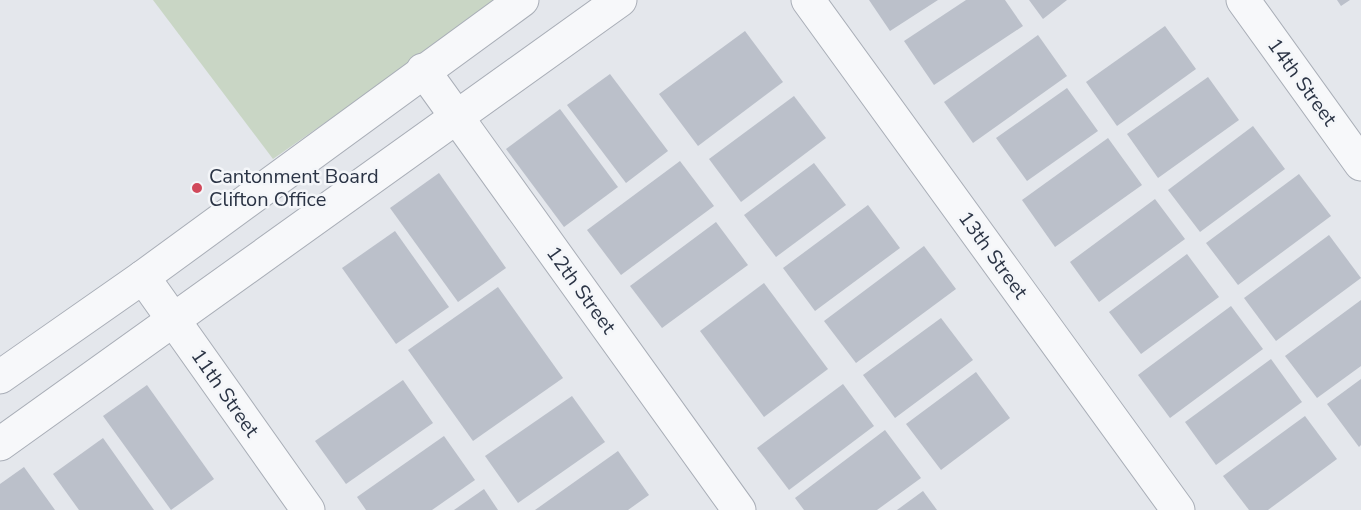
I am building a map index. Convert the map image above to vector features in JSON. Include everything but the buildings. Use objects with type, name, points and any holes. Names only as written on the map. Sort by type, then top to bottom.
[{"type":"street","points":[[0,377],[143,277],[423,70],[522,0]]},
{"type":"street","points":[[0,444],[620,0]]},
{"type":"street","name":"13th Street","points":[[808,0],[1178,510]]},
{"type":"street","name":"14th Street","points":[[1243,0],[1361,164]]},
{"type":"street","name":"12th Street","points":[[423,70],[739,510]]},
{"type":"street","name":"11th Street","points":[[143,277],[308,510]]},
{"type":"green space","points":[[153,0],[501,0],[273,159]]},
{"type":"place","name":"Cantonment Board Clifton Office","points":[[197,188]]}]
